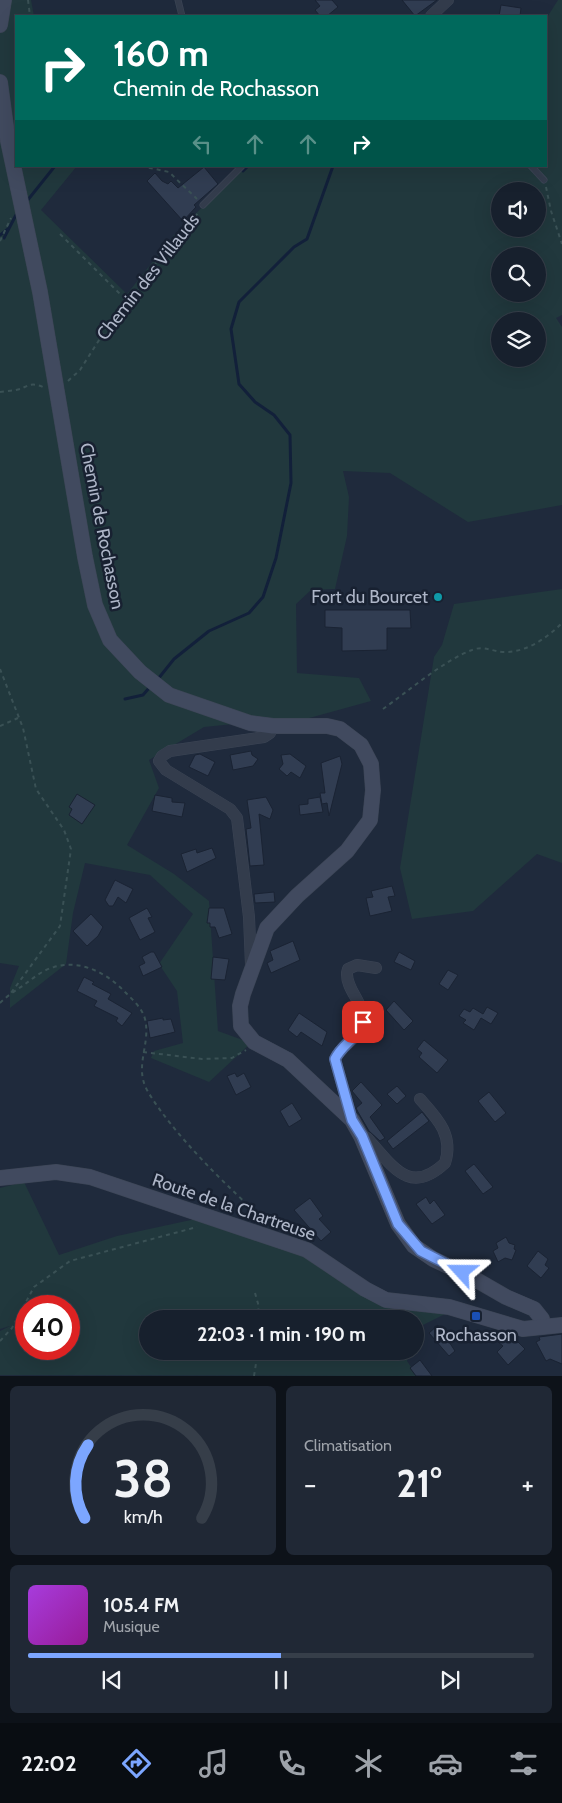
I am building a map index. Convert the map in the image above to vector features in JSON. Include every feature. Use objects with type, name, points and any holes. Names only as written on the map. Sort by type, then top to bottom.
[{"type":"street","points":[[0,25],[4,0]]},
{"type":"street","points":[[432,15],[448,0]]},
{"type":"street","name":"Chemin de Rochasson","points":[[0,82],[9,158],[21,199],[95,605],[110,640],[140,672],[169,695],[226,717],[273,726],[327,726],[340,729],[352,736],[366,752],[371,764],[372,806],[370,820],[347,851],[273,920],[267,928],[242,994],[241,1026],[254,1042],[288,1060],[352,1120],[362,1136],[398,1224],[414,1246],[433,1259],[473,1278],[506,1297],[534,1309],[542,1319],[543,1326]]},
{"type":"street","points":[[251,970],[249,917],[237,818],[230,809],[166,770],[159,761],[162,756],[170,751],[232,744],[264,737],[270,733],[273,726]]},
{"type":"street","name":"Chemin de Rochasson","points":[[352,1120],[335,1059],[339,1051],[358,1032],[363,1016],[347,973],[351,966],[376,968]]},
{"type":"street","name":"Chemin de Rochasson","points":[[362,1136],[368,1138],[398,1172],[405,1176],[412,1178],[431,1174],[445,1163],[448,1146],[441,1123],[420,1099]]},
{"type":"street","name":"Route de la Chartreuse","points":[[0,1178],[46,1172],[78,1174],[307,1250],[364,1289],[386,1300],[449,1307],[522,1329],[562,1325]]},
{"type":"lane","points":[[178,0],[182,15]]},
{"type":"lane","name":"Chemin des Villauds","points":[[204,205],[241,167]]},
{"type":"lane","points":[[532,167],[544,180]]},
{"type":"path","points":[[28,0],[30,15]]},
{"type":"path","points":[[146,167],[169,172],[204,205]]},
{"type":"path","points":[[544,180],[551,211],[562,244]]},
{"type":"path","points":[[0,241],[21,199]]},
{"type":"path","name":"Chemin des Villauds","points":[[56,389],[80,370],[108,326],[139,289],[155,264],[204,205]]},
{"type":"path","points":[[60,234],[128,302]]},
{"type":"path","points":[[0,392],[20,390],[23,386],[32,384],[54,392],[56,389]]},
{"type":"path","points":[[383,709],[470,650],[483,647],[505,652],[518,650],[532,645],[551,634],[562,623]]},
{"type":"path","points":[[0,669],[18,718],[36,790],[64,830],[71,849],[60,926],[10,995]]},
{"type":"path","points":[[0,726],[18,718]]},
{"type":"path","points":[[0,1003],[53,967],[72,966],[97,970],[118,984],[140,1008],[146,1028],[141,1073],[146,1088],[157,1106],[194,1150],[261,1217],[284,1235],[282,1241]]},
{"type":"path","points":[[143,1052],[202,1059],[232,1058],[250,1048],[254,1042]]},
{"type":"path","points":[[0,1341],[12,1328],[34,1287],[70,1261],[195,1229],[212,1218]]},
{"type":"path","points":[[255,1294],[259,1306],[258,1310]]},
{"type":"path","points":[[254,1376],[257,1360]]},
{"type":"green space","points":[[4,0],[31,0],[34,15],[15,15],[15,167],[76,167],[41,210],[127,294],[173,236],[243,167],[547,167],[547,17],[558,0],[562,0],[562,315],[556,318],[562,327],[562,505],[468,522],[390,473],[343,471],[349,497],[347,536],[335,589],[311,590],[296,604],[297,673],[359,678],[371,701],[302,720],[272,720],[204,727],[149,760],[159,788],[127,845],[174,874],[209,901],[218,1031],[251,1043],[209,1082],[151,1058],[154,1051],[183,1043],[177,991],[159,964],[193,914],[150,875],[85,863],[73,913],[66,964],[10,1008],[10,988],[19,966],[0,963],[0,25]]},
{"type":"green space","points":[[562,589],[562,863],[537,854],[473,911],[412,919],[400,868],[434,657],[442,645],[454,604]]},
{"type":"green space","points":[[24,1182],[59,1255],[117,1236],[200,1218],[287,1245],[353,1285],[455,1309],[424,1324],[424,1310],[139,1310],[139,1360],[407,1360],[417,1376],[0,1375],[0,1331],[10,1326],[0,1329],[0,1188]]},
{"type":"building","points":[[315,0],[332,0],[338,7],[328,15],[319,15],[315,10],[320,6]]},
{"type":"building","points":[[402,0],[437,0],[416,15],[414,15]]},
{"type":"building","points":[[501,5],[521,8],[520,15],[499,15]]},
{"type":"building","points":[[204,167],[218,184],[194,205],[196,207],[183,221],[147,181],[155,173],[162,181],[168,184],[171,181],[178,188]]},
{"type":"building","points":[[325,610],[410,610],[411,628],[387,628],[387,650],[342,651],[342,628],[325,627]]},
{"type":"building","points":[[251,751],[252,755],[258,759],[253,766],[233,770],[230,755]]},
{"type":"building","points":[[200,754],[215,762],[208,776],[189,767],[195,755]]},
{"type":"building","points":[[290,754],[306,766],[300,778],[291,772],[287,776],[279,769],[283,764],[281,755]]},
{"type":"building","points":[[340,756],[342,764],[329,816],[327,803],[322,804],[320,793],[325,793],[321,763]]},
{"type":"building","points":[[77,794],[95,805],[82,824],[69,815],[72,809],[69,807]]},
{"type":"building","points":[[155,795],[172,798],[172,802],[185,803],[182,817],[152,811]]},
{"type":"building","points":[[266,797],[273,810],[270,819],[259,814],[264,865],[250,866],[246,829],[251,828],[247,800]]},
{"type":"building","points":[[320,797],[323,812],[300,815],[299,805],[308,804],[308,799]]},
{"type":"building","points":[[212,848],[216,858],[187,872],[181,854],[196,849],[197,853]]},
{"type":"building","points":[[115,880],[133,889],[126,903],[118,897],[113,906],[109,906],[105,900]]},
{"type":"building","points":[[392,886],[395,896],[388,897],[392,911],[370,916],[366,898],[373,897],[371,891]]},
{"type":"building","points":[[274,892],[275,902],[255,903],[254,894]]},
{"type":"building","points":[[147,908],[152,917],[148,918],[155,932],[140,940],[129,918]]},
{"type":"building","points":[[209,908],[224,908],[232,934],[219,938],[215,927],[210,927],[210,923],[207,923]]},
{"type":"building","points":[[91,914],[103,927],[98,936],[87,946],[73,931]]},
{"type":"building","points":[[293,941],[300,960],[271,973],[267,963],[273,960],[270,951]]},
{"type":"building","points":[[154,952],[162,967],[143,976],[139,966],[145,963],[142,957]]},
{"type":"building","points":[[399,952],[415,961],[411,970],[394,962]]},
{"type":"building","points":[[213,957],[229,959],[225,980],[211,979]]},
{"type":"building","points":[[448,970],[458,975],[448,990],[439,984]]},
{"type":"building","points":[[84,977],[94,982],[92,984],[111,994],[108,999],[132,1013],[122,1026],[116,1021],[118,1018],[94,1006],[97,1001],[77,991]]},
{"type":"building","points":[[394,1001],[413,1021],[404,1030],[386,1010]]},
{"type":"building","points":[[487,1007],[498,1013],[491,1024],[481,1018],[474,1030],[463,1023],[466,1020],[459,1016],[464,1009],[470,1012],[473,1008],[483,1014]]},
{"type":"building","points":[[299,1013],[327,1032],[322,1046],[301,1032],[297,1037],[288,1030]]},
{"type":"building","points":[[163,1018],[163,1020],[171,1019],[175,1032],[150,1038],[147,1021]]},
{"type":"building","points":[[424,1040],[448,1060],[437,1073],[419,1057],[422,1053],[417,1049]]},
{"type":"building","points":[[235,1073],[237,1077],[244,1073],[251,1087],[236,1095],[227,1076]]},
{"type":"building","points":[[361,1082],[382,1105],[370,1117],[385,1138],[380,1141],[369,1131],[356,1108],[362,1103],[352,1091]]},
{"type":"building","points":[[397,1086],[406,1096],[397,1104],[387,1094]]},
{"type":"building","points":[[489,1092],[506,1113],[495,1122],[478,1101]]},
{"type":"building","points":[[292,1103],[302,1119],[289,1127],[280,1111]]},
{"type":"building","points":[[422,1112],[429,1121],[393,1149],[387,1141]]},
{"type":"building","points":[[474,1164],[493,1187],[483,1194],[465,1171]]},
{"type":"building","points":[[426,1197],[430,1204],[434,1200],[445,1215],[432,1224],[416,1204]]},
{"type":"building","points":[[310,1198],[323,1216],[319,1219],[331,1232],[321,1241],[294,1210]]},
{"type":"building","points":[[506,1237],[509,1243],[515,1245],[514,1249],[516,1250],[512,1260],[505,1258],[498,1262],[493,1251],[498,1248],[496,1243]]},
{"type":"building","points":[[538,1251],[548,1259],[545,1265],[549,1268],[541,1278],[527,1266]]},
{"type":"building","points":[[438,1325],[455,1351],[449,1356],[429,1333]]},
{"type":"building","points":[[506,1334],[511,1339],[513,1337],[525,1349],[508,1365],[497,1352],[503,1346],[498,1342]]},
{"type":"building","points":[[562,1334],[562,1364],[550,1359],[546,1361],[536,1342],[540,1340],[539,1337]]},
{"type":"building","points":[[420,1360],[432,1376],[416,1376],[410,1368]]},
{"type":"waterway","points":[[27,201],[54,167]]},
{"type":"waterway","points":[[243,171],[247,167]]},
{"type":"waterway","points":[[158,679],[174,659],[209,631],[249,613],[263,597],[276,558],[291,483],[290,435],[274,415],[255,402],[239,384],[231,329],[239,302],[294,247],[307,239],[333,167]]},
{"type":"waterway","points":[[4,238],[17,213]]},
{"type":"waterway","points":[[0,235],[8,229]]},
{"type":"waterway","points":[[125,699],[143,695],[149,688]]},
{"type":"place","name":"Fort du Bourcet","points":[[438,597]]},
{"type":"place","name":"Rochasson","points":[[476,1316]]},
{"type":"route","points":[[363,1022],[355,1036],[345,1044],[335,1059],[352,1120],[362,1136],[398,1224],[414,1246],[433,1259],[462,1272]]}]
